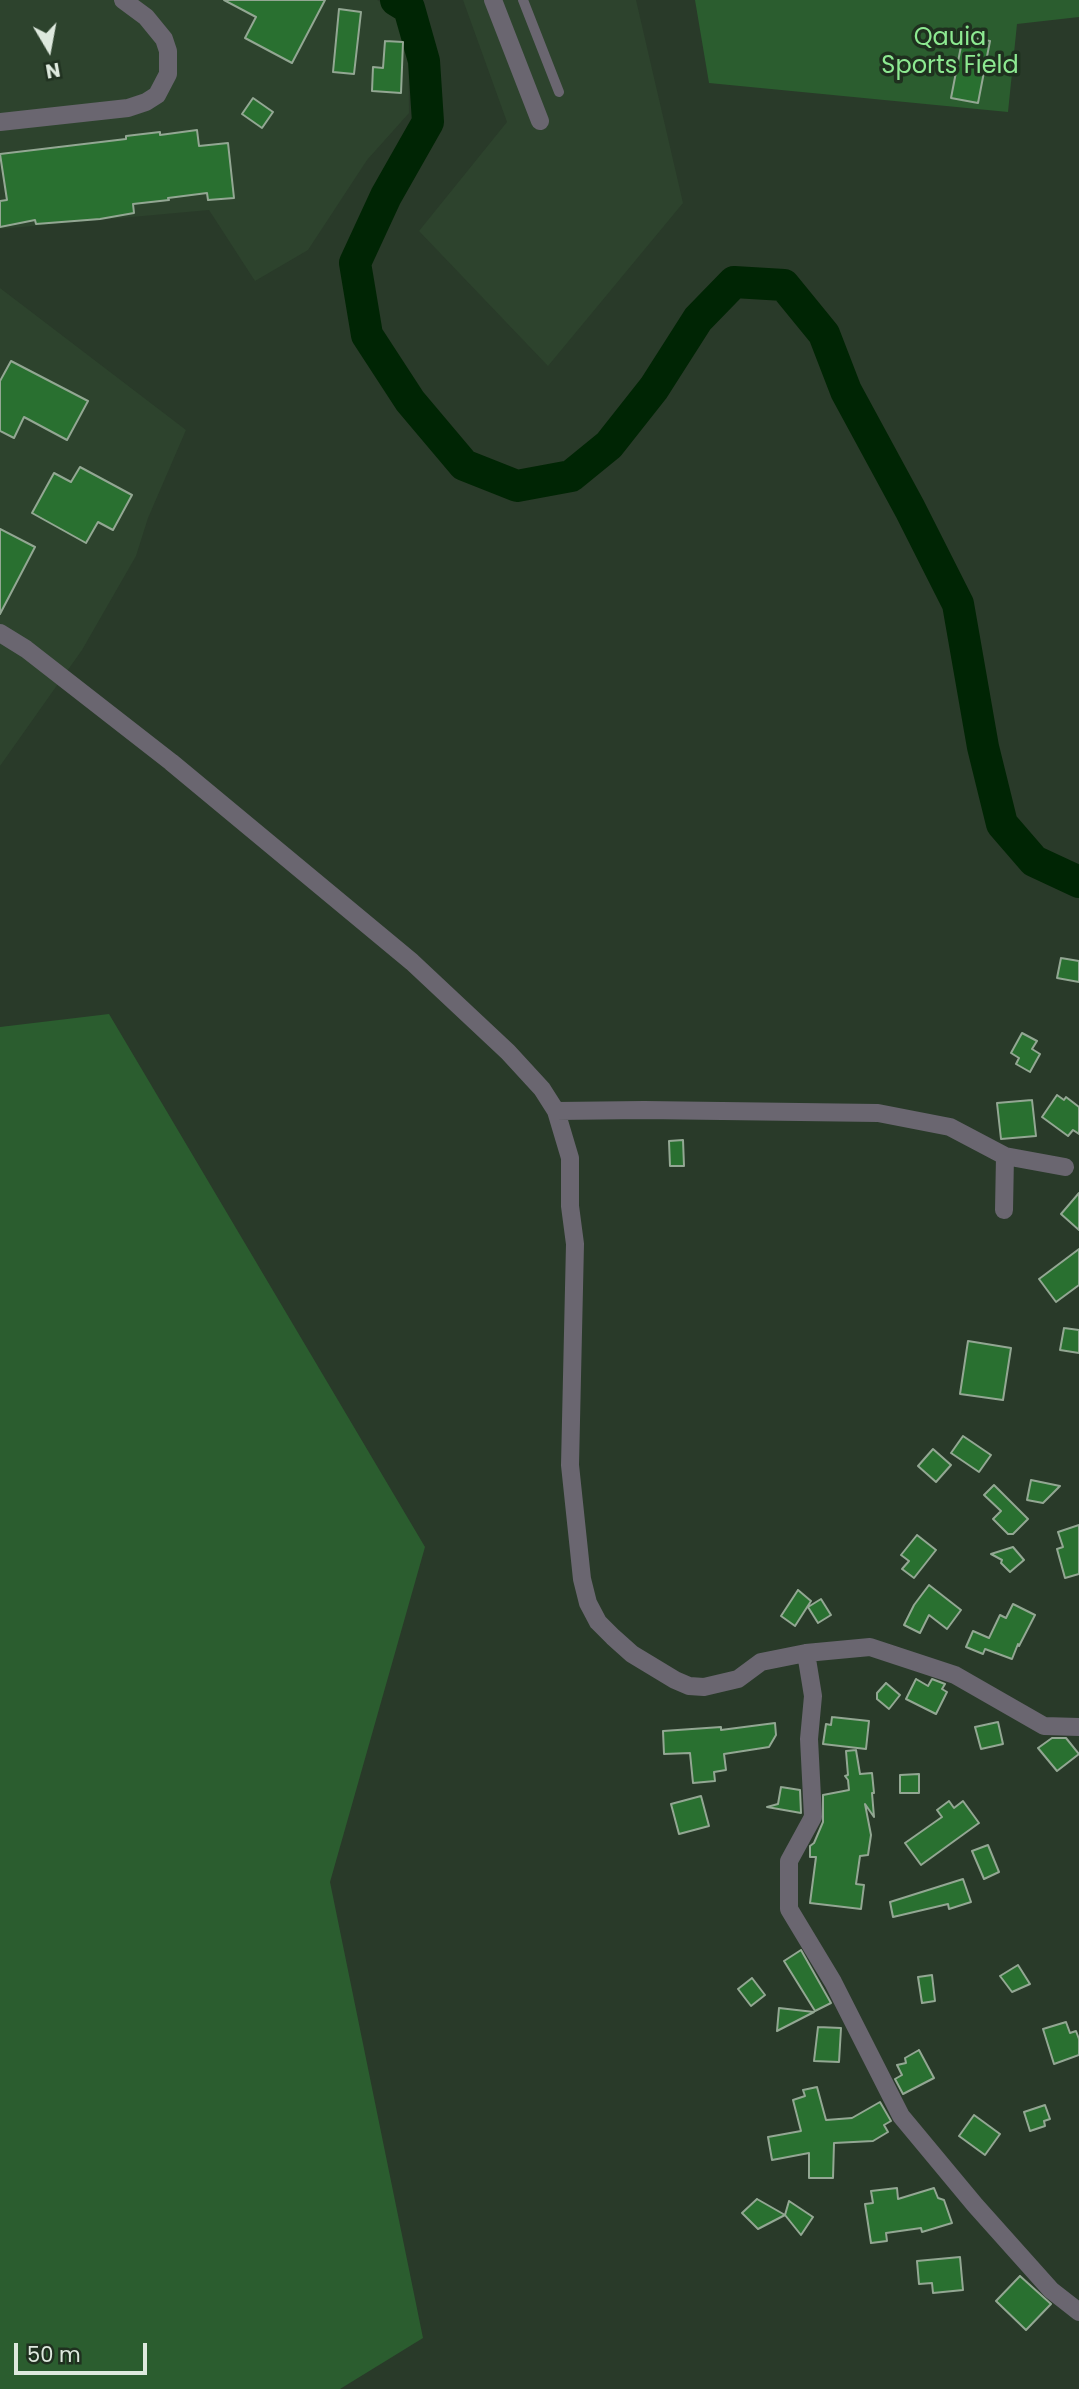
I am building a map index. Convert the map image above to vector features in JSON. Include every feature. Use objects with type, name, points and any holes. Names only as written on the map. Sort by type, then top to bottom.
[{"type":"street","points":[[0,122],[128,108],[157,95],[168,74],[168,51],[164,39],[146,17],[123,0]]},
{"type":"street","points":[[493,0],[540,121]]},
{"type":"street","points":[[0,633],[37,657],[171,762],[412,962],[508,1052],[541,1089],[556,1111],[569,1158],[570,1206],[575,1244],[570,1465],[582,1579],[598,1622],[632,1654],[689,1686],[723,1684],[738,1679],[761,1662],[806,1653],[870,1647],[955,1675],[1044,1727],[1079,1727]]},
{"type":"street","points":[[556,1111],[878,1113],[950,1127],[1005,1156],[1065,1167]]},
{"type":"street","points":[[1004,1210],[1005,1156]]},
{"type":"street","points":[[806,1653],[813,1696],[809,1739],[813,1816],[789,1861],[789,1909],[833,1982],[901,2116],[1051,2290],[1079,2312]]},
{"type":"lane","points":[[523,0],[559,92]]},
{"type":"shaded area","points":[[0,0],[377,0],[408,19],[409,113],[367,160],[308,250],[255,281],[209,210],[0,229]]},
{"type":"shaded area","points":[[463,0],[636,0],[683,203],[548,366],[419,231],[507,122]]},
{"type":"shaded area","points":[[0,288],[186,430],[148,518],[136,556],[82,650],[0,766]]},
{"type":"green space","name":"Qauia Sports Field","points":[[695,0],[1079,0],[1079,17],[1017,24],[1008,112],[709,83]]},
{"type":"green space","points":[[109,1014],[425,1547],[330,1882],[423,2338],[340,2389],[0,2389],[0,1027]]},
{"type":"building","points":[[224,0],[325,0],[292,63],[245,38],[256,17]]},
{"type":"building","points":[[339,9],[361,12],[354,74],[333,72]]},
{"type":"building","points":[[963,36],[990,41],[978,103],[951,98]]},
{"type":"building","points":[[385,41],[403,42],[401,93],[372,91],[373,67],[383,68]]},
{"type":"building","points":[[253,98],[273,112],[262,128],[242,114]]},
{"type":"building","points":[[197,130],[199,146],[228,143],[234,198],[208,200],[207,193],[133,204],[134,213],[100,219],[36,224],[35,220],[0,227],[0,201],[7,200],[0,154],[126,139],[126,136]]},
{"type":"building","points":[[11,361],[88,401],[67,440],[24,417],[14,438],[0,431],[0,381]]},
{"type":"building","points":[[80,467],[132,495],[113,530],[98,522],[86,543],[32,513],[54,473],[71,482]]},
{"type":"building","points":[[0,529],[35,547],[0,614]]},
{"type":"building","points":[[1061,958],[1079,961],[1079,982],[1057,978]]},
{"type":"building","points":[[1022,1033],[1037,1041],[1032,1049],[1040,1054],[1030,1072],[1016,1064],[1019,1058],[1011,1053]]},
{"type":"building","points":[[1057,1095],[1064,1100],[1066,1097],[1079,1107],[1079,1134],[1073,1130],[1068,1136],[1042,1117]]},
{"type":"building","points":[[1032,1100],[1036,1136],[1001,1139],[997,1103]]},
{"type":"building","points":[[683,1140],[684,1166],[670,1166],[669,1141]]},
{"type":"building","points":[[1079,1193],[1079,1230],[1061,1214]]},
{"type":"building","points":[[1079,1249],[1079,1285],[1056,1302],[1039,1279]]},
{"type":"building","points":[[1064,1328],[1079,1330],[1079,1353],[1060,1350]]},
{"type":"building","points":[[968,1341],[1011,1348],[1003,1400],[960,1394]]},
{"type":"building","points":[[963,1436],[991,1455],[979,1472],[951,1453]]},
{"type":"building","points":[[933,1449],[951,1465],[936,1482],[918,1466]]},
{"type":"building","points":[[1031,1480],[1060,1486],[1043,1503],[1027,1500]]},
{"type":"building","points":[[994,1485],[1028,1519],[1013,1534],[1008,1534],[993,1519],[1001,1511],[984,1495]]},
{"type":"building","points":[[1079,1525],[1079,1574],[1065,1578],[1057,1549],[1063,1547],[1058,1532]]},
{"type":"building","points":[[917,1535],[936,1550],[914,1578],[902,1569],[909,1561],[901,1555]]},
{"type":"building","points":[[1013,1547],[1024,1560],[1010,1572],[1001,1563],[1002,1560],[991,1554]]},
{"type":"building","points":[[929,1585],[961,1610],[947,1629],[929,1615],[920,1633],[904,1625],[914,1605]]},
{"type":"building","points":[[798,1590],[811,1601],[795,1626],[781,1616]]},
{"type":"building","points":[[821,1599],[831,1615],[818,1623],[808,1607]]},
{"type":"building","points":[[1013,1604],[1035,1615],[1012,1659],[985,1649],[983,1654],[966,1647],[973,1631],[989,1638],[1000,1615],[1006,1618]]},
{"type":"building","points":[[916,1679],[928,1686],[932,1679],[945,1684],[942,1689],[947,1692],[936,1714],[906,1699]]},
{"type":"building","points":[[886,1683],[900,1695],[889,1709],[877,1699],[877,1693]]},
{"type":"building","points":[[832,1717],[869,1721],[866,1749],[823,1744],[826,1724],[831,1725]]},
{"type":"building","points":[[998,1722],[1003,1744],[981,1749],[975,1727]]},
{"type":"building","points":[[775,1723],[776,1735],[769,1747],[724,1754],[726,1770],[714,1772],[715,1781],[693,1783],[690,1753],[664,1754],[663,1731],[721,1727],[721,1730]]},
{"type":"building","points":[[1052,1738],[1066,1738],[1079,1754],[1057,1771],[1038,1748]]},
{"type":"building","points":[[856,1750],[860,1774],[872,1773],[874,1793],[874,1817],[865,1804],[871,1835],[868,1855],[860,1856],[856,1884],[864,1885],[861,1909],[810,1903],[816,1857],[810,1857],[810,1846],[823,1822],[823,1795],[849,1790],[845,1776],[848,1775],[846,1751]]},
{"type":"building","points":[[919,1774],[919,1793],[900,1793],[900,1775]]},
{"type":"building","points":[[781,1787],[800,1790],[801,1813],[767,1807],[778,1804]]},
{"type":"building","points":[[701,1796],[709,1826],[679,1834],[671,1804]]},
{"type":"building","points":[[949,1801],[954,1808],[963,1801],[979,1823],[921,1865],[905,1843],[942,1817],[937,1810]]},
{"type":"building","points":[[988,1845],[999,1872],[984,1879],[972,1851]]},
{"type":"building","points":[[963,1879],[971,1902],[949,1909],[948,1904],[893,1917],[890,1902]]},
{"type":"building","points":[[801,1950],[831,2003],[815,2011],[784,1961]]},
{"type":"building","points":[[1018,1965],[1030,1984],[1012,1992],[1000,1976]]},
{"type":"building","points":[[932,1975],[935,2001],[922,2003],[918,1977]]},
{"type":"building","points":[[752,1978],[765,1995],[751,2006],[738,1989]]},
{"type":"building","points":[[779,2008],[814,2012],[777,2031]]},
{"type":"building","points":[[1066,2022],[1070,2033],[1076,2031],[1079,2055],[1054,2064],[1043,2029]]},
{"type":"building","points":[[818,2027],[841,2028],[839,2062],[814,2061]]},
{"type":"building","points":[[919,2050],[934,2078],[903,2094],[895,2079],[902,2075],[897,2065],[906,2063],[905,2058]]},
{"type":"building","points":[[817,2087],[826,2120],[852,2118],[880,2102],[891,2121],[884,2125],[888,2132],[873,2141],[834,2143],[833,2178],[809,2178],[809,2153],[772,2160],[768,2137],[801,2131],[793,2100],[805,2096],[803,2090]]},
{"type":"building","points":[[1045,2105],[1050,2119],[1044,2121],[1045,2126],[1030,2131],[1024,2112]]},
{"type":"building","points":[[974,2115],[1000,2134],[985,2155],[959,2136]]},
{"type":"building","points":[[897,2188],[898,2199],[934,2188],[938,2198],[944,2200],[952,2223],[922,2232],[921,2228],[886,2233],[887,2241],[871,2243],[865,2204],[873,2203],[871,2191]]},
{"type":"building","points":[[757,2199],[785,2215],[758,2229],[742,2213]]},
{"type":"building","points":[[789,2201],[813,2217],[801,2235],[785,2215]]},
{"type":"building","points":[[960,2257],[963,2290],[933,2293],[932,2283],[919,2284],[917,2261]]},
{"type":"building","points":[[1020,2276],[1051,2304],[1026,2330],[996,2301]]},
{"type":"waterway","points":[[396,0],[409,8],[424,61],[428,122],[386,196],[355,263],[367,335],[410,401],[464,465],[517,486],[571,476],[609,445],[654,388],[698,319],[734,282],[784,285],[824,334],[846,391],[958,604],[983,747],[1002,824],[1034,861],[1079,882]]}]
